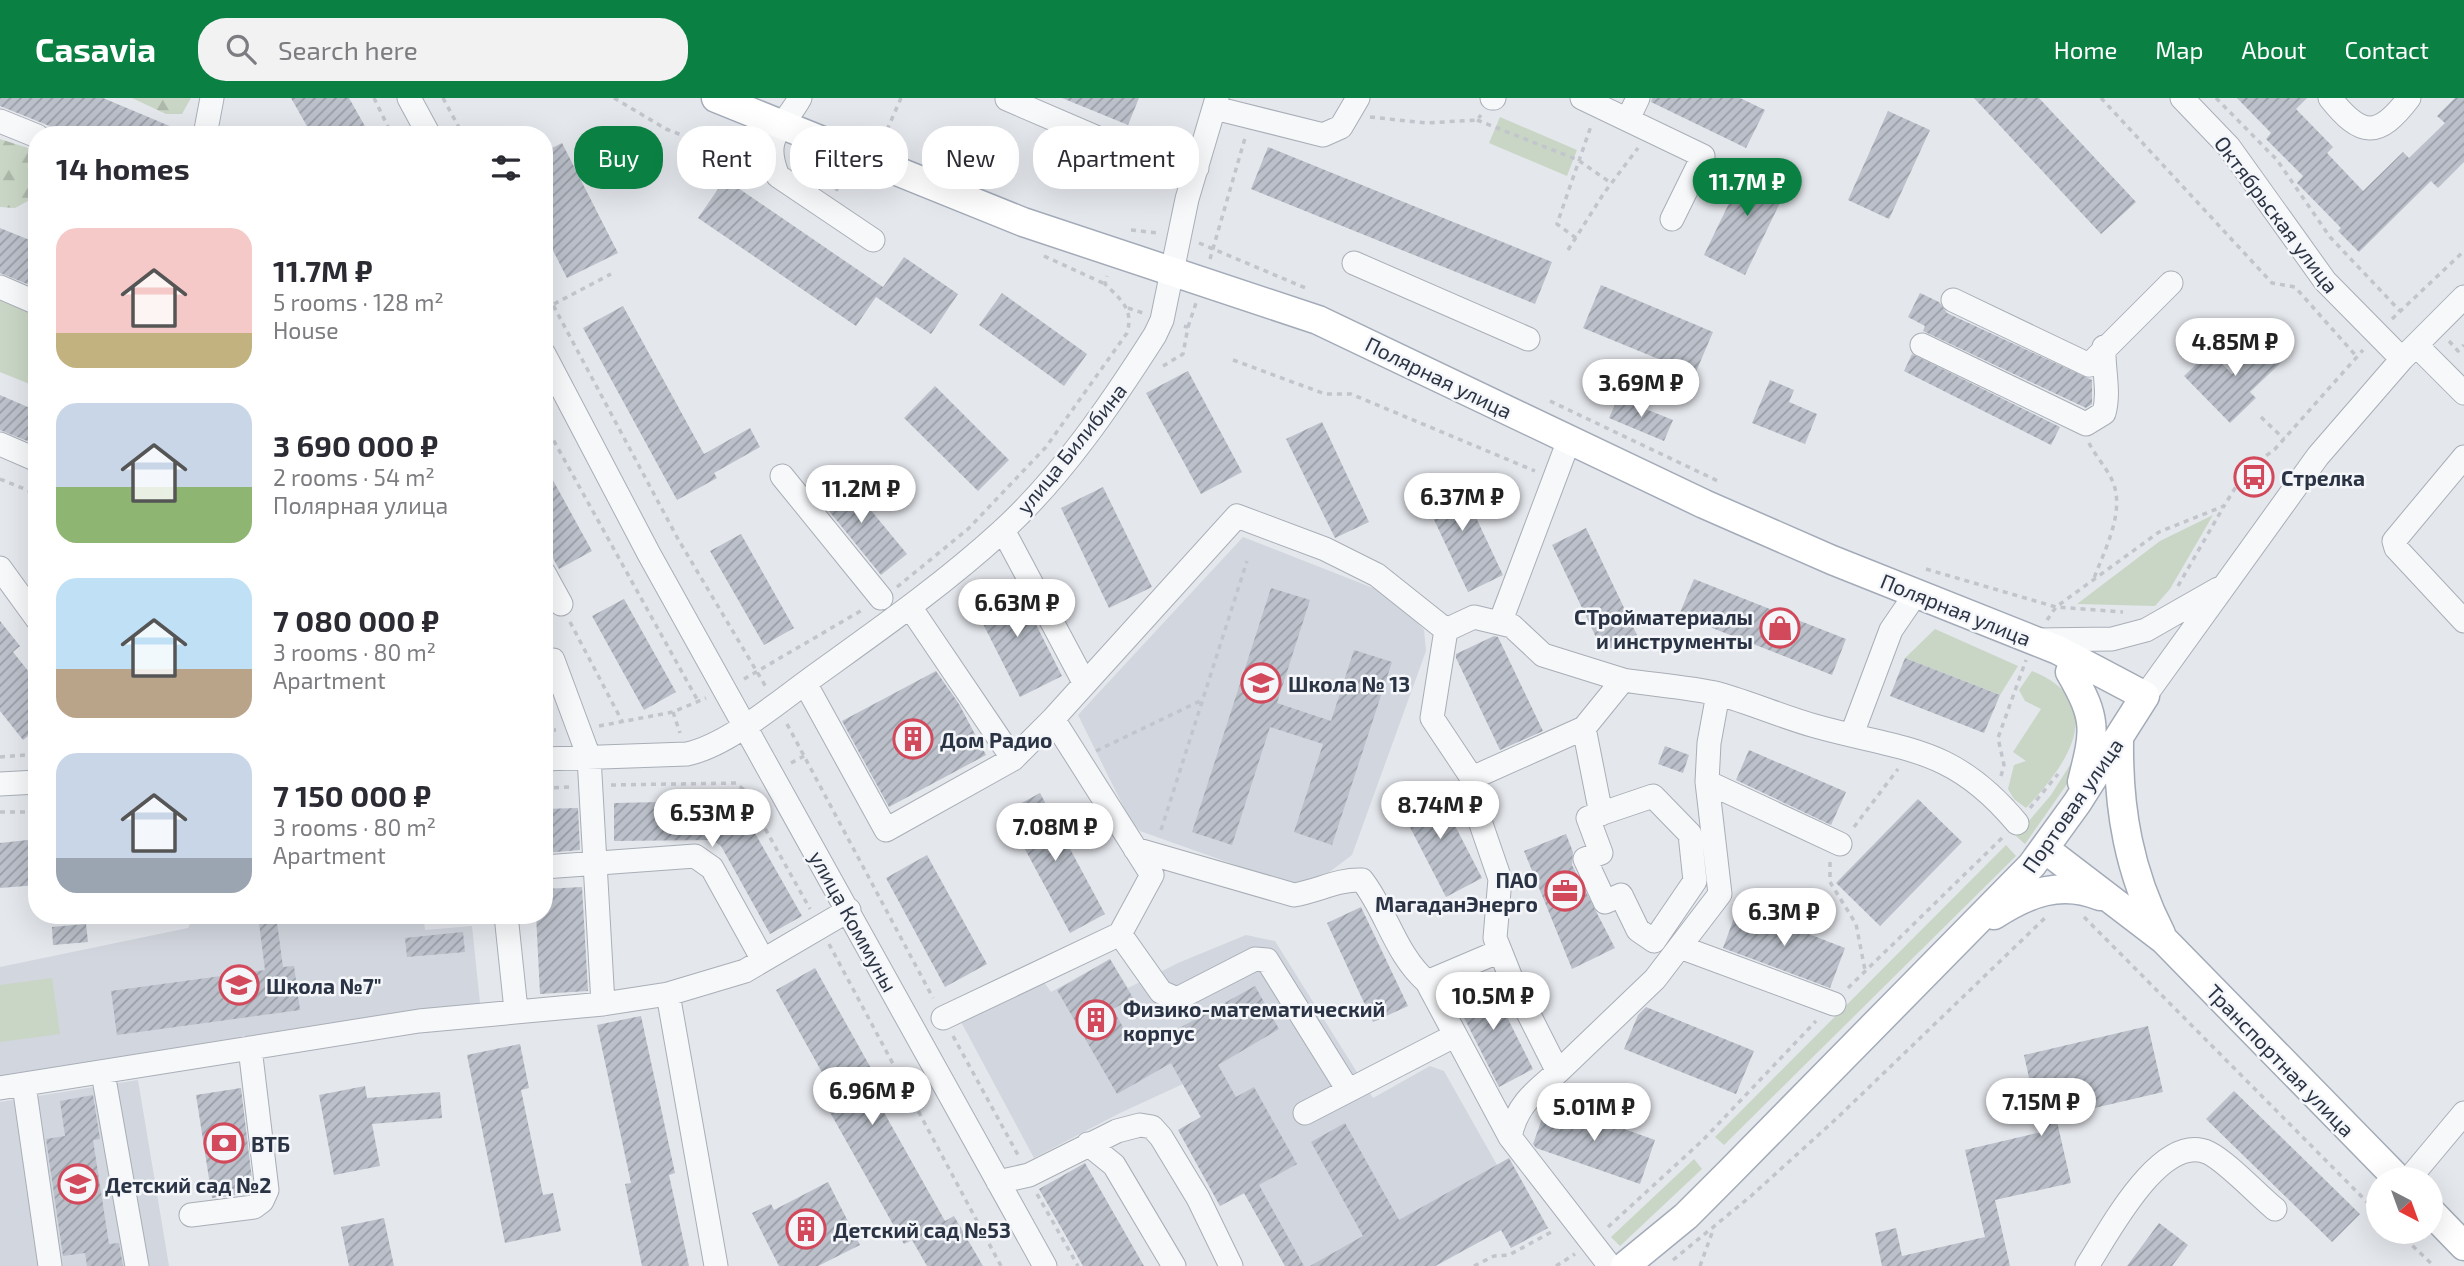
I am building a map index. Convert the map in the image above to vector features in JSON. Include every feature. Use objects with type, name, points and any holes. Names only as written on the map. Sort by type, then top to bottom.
[{"type":"main road","name":"Полярная улица","points":[[716,98],[767,126]]},
{"type":"main road","name":"Полярная улица","points":[[776,131],[998,212],[1318,320],[1832,561],[1918,580],[2031,656],[2146,695]]},
{"type":"main road","points":[[2031,656],[2070,673],[2094,699],[2119,740]]},
{"type":"main road","points":[[2070,673],[2090,709],[2093,727],[2077,803]]},
{"type":"main road","name":"Портовая улица","points":[[1625,1266],[1686,1216],[2045,849],[2119,740],[2146,695]]},
{"type":"main road","name":"Транспортная улица","points":[[2119,740],[2118,785],[2127,842],[2143,898],[2164,940]]},
{"type":"main road","name":"Транспортная улица","points":[[2045,849],[2164,940],[2386,1167]]},
{"type":"main road","points":[[1963,935],[2010,905],[2060,893],[2080,889],[2117,904]]},
{"type":"main road","points":[[2443,1224],[2464,1246]]},
{"type":"street","points":[[207,126],[212,98]]},
{"type":"street","points":[[409,98],[424,126]]},
{"type":"street","points":[[776,131],[800,98]]},
{"type":"street","points":[[998,98],[1007,98],[1071,126]]},
{"type":"street","points":[[1628,119],[1638,98]]},
{"type":"street","name":"Октябрьская улица","points":[[2182,98],[2229,147],[2325,281],[2376,333],[2409,352],[2464,393]]},
{"type":"street","points":[[2330,98],[2352,123],[2365,130],[2380,127],[2395,116],[2409,98]]},
{"type":"street","points":[[1590,101],[1703,156],[1672,219]]},
{"type":"street","points":[[1216,103],[1252,117],[1323,135],[1341,127],[1354,105]]},
{"type":"street","name":"улица Билибина","points":[[1199,161],[1216,103]]},
{"type":"street","points":[[0,121],[28,132]]},
{"type":"street","points":[[776,171],[778,176],[873,240]]},
{"type":"street","name":"улица Билибина","points":[[553,759],[696,752],[776,704],[910,607],[1003,530],[1063,465],[1139,361],[1161,320],[1191,189]]},
{"type":"street","points":[[1354,263],[1528,339]]},
{"type":"street","points":[[1953,300],[2089,365],[2104,346],[2171,283]]},
{"type":"street","points":[[0,287],[28,299]]},
{"type":"street","name":"Портовая улица","points":[[2146,695],[2318,456],[2409,352],[2464,297]]},
{"type":"street","points":[[1922,345],[2086,424],[2104,413],[2109,395],[2103,371],[2104,346]]},
{"type":"street","name":"улица Коммуны","points":[[553,371],[744,724],[1045,1266]]},
{"type":"street","points":[[1500,623],[1569,440]]},
{"type":"street","points":[[0,444],[28,456]]},
{"type":"street","points":[[2464,457],[2394,541],[2396,548],[2464,621]]},
{"type":"street","points":[[782,476],[881,598]]},
{"type":"street","points":[[804,683],[886,830],[1013,759],[1053,719],[1237,516],[1325,549],[1377,575],[1446,631]]},
{"type":"street","points":[[1003,530],[1084,682]]},
{"type":"street","points":[[0,568],[28,607]]},
{"type":"street","points":[[1852,734],[1891,630],[1918,580]]},
{"type":"street","points":[[2031,656],[2146,630],[2224,586]]},
{"type":"street","points":[[553,589],[561,604]]},
{"type":"street","points":[[910,607],[1013,759]]},
{"type":"street","points":[[1446,631],[1474,617],[1512,626],[1543,655],[1623,680],[1718,694],[1816,726],[1911,748],[1944,760],[1998,800],[2017,823]]},
{"type":"street","points":[[1446,631],[1432,718],[1472,778],[1479,821],[1500,879],[1495,938],[1558,1072]]},
{"type":"street","points":[[553,660],[589,757],[603,1004]]},
{"type":"street","points":[[1472,778],[1584,728],[1623,680]]},
{"type":"street","points":[[1510,1136],[1514,1116],[1525,1100],[1655,979],[1720,894],[1707,782],[1709,743],[1718,694]]},
{"type":"street","points":[[943,1018],[1120,934],[1152,875],[1053,719]]},
{"type":"street","points":[[1584,728],[1601,814]]},
{"type":"street","points":[[0,784],[28,782]]},
{"type":"street","points":[[1707,782],[1840,844]]},
{"type":"street","points":[[1653,796],[1690,834],[1695,881],[1654,941],[1638,930],[1621,895],[1605,902],[1585,859],[1601,853],[1588,818],[1601,814],[1653,796]]},
{"type":"street","points":[[1135,849],[1294,895],[1317,891],[1343,879],[1362,880],[1372,893],[1410,967],[1427,982],[1510,1136],[1610,1266]]},
{"type":"street","points":[[553,866],[695,856],[712,868],[763,960]]},
{"type":"street","points":[[0,1088],[419,1021],[603,1004],[668,994],[745,971],[849,910]]},
{"type":"street","points":[[507,924],[516,1010]]},
{"type":"street","points":[[1120,934],[1161,992],[1177,999],[1255,959],[1267,960],[1348,1090]]},
{"type":"street","points":[[1680,947],[1834,1004]]},
{"type":"street","points":[[1427,982],[1500,951]]},
{"type":"street","points":[[668,994],[716,1266]]},
{"type":"street","points":[[1304,1113],[1454,1036]]},
{"type":"street","points":[[191,1215],[254,1207],[262,1201],[267,1190],[250,1048]]},
{"type":"street","points":[[103,1073],[137,1266]]},
{"type":"street","points":[[24,1085],[50,1266]]},
{"type":"street","points":[[2419,1167],[2464,1113]]},
{"type":"street","points":[[998,1182],[1030,1175],[1117,1131],[1140,1125],[1152,1127],[1161,1137],[1223,1244],[1231,1266]]},
{"type":"street","points":[[1088,1144],[1114,1165],[1174,1266]]},
{"type":"street","points":[[2087,1266],[2144,1181],[2165,1159],[2188,1150],[2208,1153],[2275,1209]]},
{"type":"street","points":[[1209,1266],[1217,1260],[1223,1244]]},
{"type":"path","points":[[374,98],[388,126]]},
{"type":"path","points":[[443,98],[458,126]]},
{"type":"path","points":[[614,98],[677,133]]},
{"type":"path","points":[[889,126],[901,98]]},
{"type":"path","points":[[1477,120],[1493,98]]},
{"type":"path","points":[[2101,98],[2272,284],[2295,287],[2358,357]]},
{"type":"path","points":[[2216,98],[2269,152],[2330,237],[2400,312]]},
{"type":"path","points":[[1576,238],[1557,223],[1578,160],[1590,101]]},
{"type":"path","points":[[1354,105],[1385,121],[1426,123],[1477,120],[1578,160],[1611,183]]},
{"type":"path","points":[[1213,249],[1225,198],[1252,117]]},
{"type":"path","points":[[1568,250],[1611,183],[1653,131]]},
{"type":"path","points":[[578,729],[673,712],[725,689],[881,598],[968,529],[1046,447],[1127,333],[1131,319],[1128,308],[1105,284],[1123,230],[1179,235],[1311,291]]},
{"type":"path","points":[[2174,593],[2245,472],[2284,439],[2358,357],[2376,333],[2464,251]]},
{"type":"path","points":[[611,274],[553,305],[678,539],[776,704],[1077,1266]]},
{"type":"path","points":[[1233,360],[1325,394],[1351,394],[1555,479]]},
{"type":"path","points":[[1545,399],[1729,486]]},
{"type":"path","points":[[2261,417],[2284,439]]},
{"type":"path","points":[[2086,424],[2087,441],[2112,478],[2117,506],[2113,527],[2094,578]]},
{"type":"path","points":[[553,439],[698,701]]},
{"type":"path","points":[[0,479],[28,490]]},
{"type":"path","points":[[1998,800],[2004,765],[1998,738],[2031,656],[2056,607],[2159,532],[2224,506]]},
{"type":"path","points":[[1161,830],[1247,561]]},
{"type":"path","points":[[1918,580],[2056,607],[2126,612]]},
{"type":"path","points":[[561,604],[623,723]]},
{"type":"path","points":[[1079,759],[1202,700]]},
{"type":"path","points":[[0,757],[28,755]]},
{"type":"path","points":[[1556,1266],[1592,1242],[1703,1140],[1834,1004],[2017,823],[2059,773]]},
{"type":"path","points":[[553,788],[736,783],[743,789],[1001,1266]]},
{"type":"path","points":[[0,812],[28,811]]},
{"type":"path","points":[[1664,1266],[1714,1228],[1836,1119],[2060,893],[2366,1201]]},
{"type":"path","points":[[1474,1266],[1494,1256],[1508,1255],[1573,1220]]},
{"type":"path","points":[[1700,1266],[1714,1228]]},
{"type":"path","points":[[2411,1244],[2434,1266]]},
{"type":"shaded area","name":"Школа № 13","points":[[1243,537],[1391,595],[1424,630],[1426,651],[1352,855],[1324,876],[1292,885],[1140,831],[1130,820],[1078,715]]},
{"type":"shaded area","name":"Школа №7\"","points":[[190,924],[424,924],[425,930],[472,926],[480,1003],[0,1079],[0,967],[188,928]]},
{"type":"shaded area","points":[[1246,935],[1275,941],[1373,1098],[1430,1066],[1444,1071],[1497,1165],[1501,1230],[1436,1266],[1285,1266],[1245,1193],[1220,1206],[1178,1130],[1201,1117],[1183,1084],[1034,1158],[960,1020],[1041,978],[1051,992],[1110,959],[1128,988],[1178,963]]},
{"type":"shaded area","name":"Детский сад №2","points":[[138,1080],[169,1266],[0,1266],[0,1102]]},
{"type":"green space","points":[[132,98],[191,98],[182,114],[166,114]]},
{"type":"green space","points":[[1500,117],[1577,150],[1567,176],[1489,143]]},
{"type":"green space","points":[[0,139],[28,148],[28,201],[15,208],[0,207]]},
{"type":"green space","points":[[0,296],[28,307],[28,383],[0,372]]},
{"type":"green space","points":[[2213,515],[2170,589],[2155,606],[2077,604],[2160,541]]},
{"type":"green space","points":[[1935,629],[2018,666],[2000,695],[1905,658]]},
{"type":"green space","points":[[2032,671],[2056,684],[2070,700],[2076,717],[2074,735],[2067,754],[2026,808],[2014,799],[2008,789],[2014,765],[2026,761],[2013,752],[2041,709],[2025,701],[2019,690]]},
{"type":"green space","points":[[2075,757],[2079,767],[2025,844],[2016,836],[2051,795]]},
{"type":"green space","points":[[2006,845],[2016,856],[1724,1145],[1715,1137]]},
{"type":"green space","points":[[52,978],[60,1034],[0,1042],[0,985]]},
{"type":"green space","points":[[1694,1159],[1702,1169],[1620,1246],[1611,1237]]},
{"type":"building","points":[[0,98],[103,98],[170,126],[50,126],[0,106]]},
{"type":"building","points":[[291,98],[349,98],[365,126],[307,126]]},
{"type":"building","points":[[1062,98],[1139,98],[1128,125]]},
{"type":"building","points":[[1652,98],[1740,98],[1765,110],[1746,148],[1651,102]]},
{"type":"building","points":[[1974,98],[2039,98],[2136,202],[2101,234]]},
{"type":"building","points":[[2237,98],[2307,98],[2296,109],[2333,147],[2327,153],[2363,191],[2403,152],[2409,158],[2445,123],[2437,116],[2455,98],[2464,98],[2464,162],[2438,188],[2431,181],[2359,252],[2338,231],[2341,228],[2297,183],[2303,176],[2266,139],[2271,133]]},
{"type":"building","points":[[1888,111],[1930,130],[1889,219],[1848,200]]},
{"type":"building","points":[[562,143],[574,167],[574,189],[585,189],[618,253],[567,278],[553,251],[553,148]]},
{"type":"building","points":[[1268,147],[1552,262],[1535,304],[1251,189]]},
{"type":"building","points":[[1749,162],[1790,182],[1745,275],[1704,255]]},
{"type":"building","points":[[718,189],[740,189],[883,287],[904,257],[958,294],[931,334],[876,297],[856,326],[698,218]]},
{"type":"building","points":[[0,228],[28,239],[28,284],[0,273]]},
{"type":"building","points":[[1601,285],[1713,332],[1695,374],[1583,328]]},
{"type":"building","points":[[1002,293],[1087,354],[1064,386],[979,325]]},
{"type":"building","points":[[1920,293],[1939,302],[1947,313],[2092,380],[2092,404],[2086,408],[1923,331],[1925,326],[1908,317]]},
{"type":"building","points":[[623,306],[704,454],[750,428],[760,447],[714,473],[717,478],[677,500],[583,328]]},
{"type":"building","points":[[2272,335],[2290,354],[2250,392],[2256,398],[2230,423],[2184,376],[2210,351],[2232,374]]},
{"type":"building","points":[[1912,354],[2060,427],[2051,445],[1904,371]]},
{"type":"building","points":[[1188,371],[1242,472],[1201,494],[1146,393]]},
{"type":"building","points":[[1770,380],[1794,390],[1789,402],[1817,414],[1805,444],[1752,423]]},
{"type":"building","points":[[935,386],[1009,460],[978,491],[904,418]]},
{"type":"building","points":[[0,395],[28,407],[28,441],[0,430]]},
{"type":"building","points":[[1618,398],[1673,420],[1664,441],[1609,418]]},
{"type":"building","points":[[1322,422],[1369,522],[1335,538],[1286,439]]},
{"type":"building","points":[[841,474],[907,554],[881,575],[816,495]]},
{"type":"building","points":[[1456,475],[1503,575],[1468,592],[1421,492]]},
{"type":"building","points":[[553,480],[592,551],[559,569],[553,558]]},
{"type":"building","points":[[1103,487],[1152,587],[1109,608],[1061,508]]},
{"type":"building","points":[[1586,528],[1637,635],[1603,652],[1552,545]]},
{"type":"building","points":[[741,534],[794,628],[764,645],[710,551]]},
{"type":"building","points":[[1694,579],[1846,639],[1832,675],[1679,615]]},
{"type":"building","points":[[1014,581],[1062,676],[1020,697],[972,602]]},
{"type":"building","points":[[1271,588],[1310,600],[1277,703],[1331,721],[1354,650],[1392,662],[1332,845],[1294,832],[1323,744],[1270,727],[1232,845],[1192,832]]},
{"type":"building","points":[[624,599],[676,692],[644,710],[592,616]]},
{"type":"building","points":[[0,621],[20,646],[13,652],[28,671],[28,736],[23,740],[0,711]]},
{"type":"building","points":[[1494,636],[1498,637],[1543,731],[1500,750],[1456,658],[1456,654]]},
{"type":"building","points":[[1905,658],[2000,695],[1984,733],[1890,696]]},
{"type":"building","name":"Дом Радио","points":[[936,671],[959,704],[986,755],[889,807],[842,721]]},
{"type":"building","points":[[1665,746],[1689,755],[1683,773],[1658,764]]},
{"type":"building","points":[[1749,750],[1846,792],[1831,825],[1736,780]]},
{"type":"building","points":[[1434,785],[1482,878],[1446,897],[1398,804]]},
{"type":"building","points":[[1040,793],[1105,914],[1070,933],[1005,812]]},
{"type":"building","points":[[1918,799],[1962,842],[1880,926],[1836,883]]},
{"type":"building","points":[[712,801],[712,813],[730,820],[743,833],[752,828],[802,916],[770,934],[721,846],[712,840],[614,841],[614,803]]},
{"type":"building","points":[[578,808],[580,850],[553,852],[553,809]]},
{"type":"building","points":[[1566,834],[1573,852],[1572,865],[1615,948],[1572,969],[1524,851]]},
{"type":"building","points":[[28,840],[28,886],[0,888],[0,843]]},
{"type":"building","points":[[927,855],[987,964],[945,987],[886,878]]},
{"type":"building","points":[[582,887],[588,991],[540,994],[536,924],[553,924],[553,889]]},
{"type":"building","points":[[1361,907],[1408,1006],[1373,1022],[1327,923]]},
{"type":"building","points":[[1738,907],[1845,948],[1830,988],[1723,948]]},
{"type":"building","points":[[86,924],[88,942],[53,945],[52,927]]},
{"type":"building","points":[[259,924],[277,924],[283,967],[294,966],[300,1010],[117,1035],[111,991],[265,970]]},
{"type":"building","points":[[463,932],[465,952],[407,957],[405,938]]},
{"type":"building","points":[[1110,959],[1133,998],[1113,1009],[1131,1042],[1152,1030],[1158,1040],[1255,986],[1279,1029],[1218,1065],[1236,1097],[1254,1087],[1297,1164],[1259,1185],[1304,1266],[1285,1266],[1244,1193],[1220,1206],[1178,1130],[1201,1117],[1171,1063],[1117,1094],[1057,990]]},
{"type":"building","points":[[815,968],[872,1070],[863,1075],[945,1221],[954,1216],[983,1266],[927,1266],[912,1240],[904,1244],[822,1098],[833,1092],[776,990]]},
{"type":"building","points":[[1487,977],[1533,1069],[1499,1087],[1452,994]]},
{"type":"building","points":[[1646,1007],[1754,1051],[1736,1094],[1624,1049],[1638,1015]]},
{"type":"building","points":[[641,1016],[675,1173],[669,1175],[689,1266],[642,1266],[625,1184],[631,1183],[597,1025]]},
{"type":"building","points":[[2148,1026],[2163,1092],[2056,1117],[2071,1183],[1995,1200],[2010,1266],[1882,1266],[1875,1233],[1896,1228],[1902,1256],[1985,1237],[1965,1150],[2041,1132],[2024,1055]]},
{"type":"building","points":[[520,1044],[529,1088],[521,1090],[543,1195],[553,1193],[561,1231],[505,1243],[467,1055]]},
{"type":"building","points":[[365,1086],[367,1098],[440,1092],[442,1118],[372,1124],[380,1166],[334,1175],[319,1095]]},
{"type":"building","points":[[241,1088],[253,1188],[249,1193],[212,1198],[196,1095]]},
{"type":"building","points":[[2234,1091],[2360,1214],[2332,1242],[2206,1119]]},
{"type":"building","points":[[93,1095],[100,1139],[93,1140],[109,1244],[119,1243],[123,1266],[87,1266],[85,1253],[63,1256],[46,1139],[65,1136],[60,1101]]},
{"type":"building","points":[[1548,1102],[1655,1140],[1640,1184],[1536,1148],[1533,1144]]},
{"type":"building","points":[[1345,1123],[1399,1220],[1509,1158],[1548,1228],[1511,1248],[1501,1230],[1435,1266],[1310,1266],[1363,1236],[1311,1142]]},
{"type":"building","points":[[1085,1163],[1144,1266],[1083,1266],[1039,1189]]},
{"type":"building","name":"Детский сад №53","points":[[828,1182],[860,1245],[818,1266],[779,1266],[752,1213],[771,1204],[774,1210]]},
{"type":"building","points":[[384,1218],[394,1266],[349,1266],[341,1227]]},
{"type":"building","points":[[2159,1223],[2188,1245],[2172,1266],[2127,1266]]},
{"type":"place","name":"Стрелка","points":[[2254,477]]},
{"type":"place","name":"СТройматериалы и инструменты","points":[[1780,628]]},
{"type":"place","name":"Школа № 13","points":[[1261,683]]},
{"type":"place","name":"Дом Радио","points":[[913,739]]},
{"type":"place","name":"ПАО МагаданЭнерго","points":[[1565,891]]},
{"type":"place","name":"Школа №7\"","points":[[239,985]]},
{"type":"place","name":"Физико-математический корпус","points":[[1096,1020]]},
{"type":"place","name":"ВТБ","points":[[224,1143]]},
{"type":"place","name":"Детский сад №2","points":[[78,1184]]},
{"type":"place","name":"Детский сад №53","points":[[806,1229]]}]
